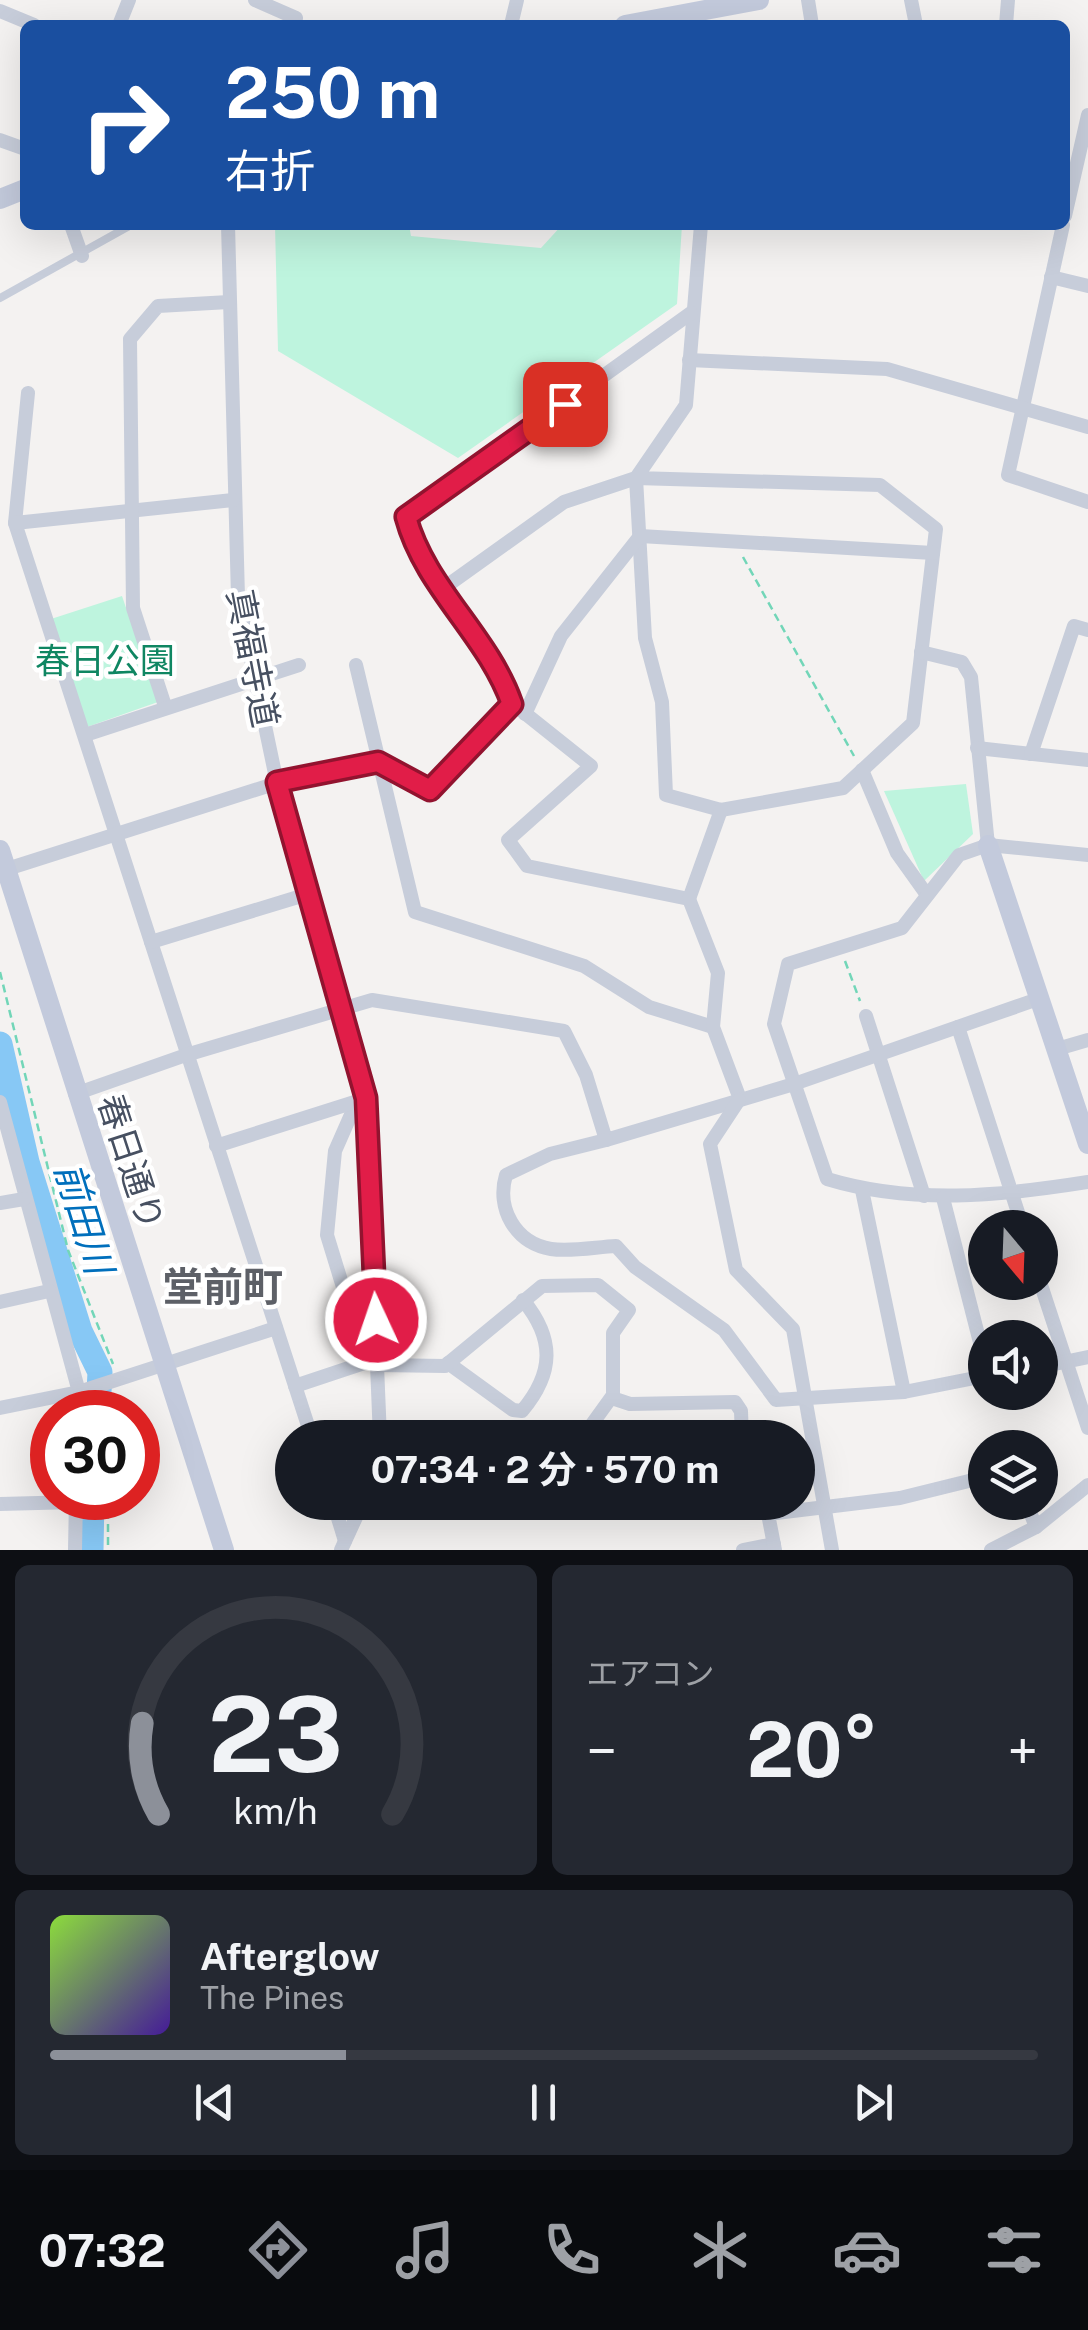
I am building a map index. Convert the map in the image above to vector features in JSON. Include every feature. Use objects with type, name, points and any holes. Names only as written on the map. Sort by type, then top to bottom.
[{"type":"street","points":[[255,0],[292,20]]},
{"type":"street","points":[[636,20],[659,9],[707,18],[759,0]]},
{"type":"street","points":[[1070,190],[1088,115]]},
{"type":"street","points":[[73,230],[82,256]]},
{"type":"street","name":"真福寺道","points":[[228,230],[238,597],[277,782],[362,1099],[379,1420]]},
{"type":"street","points":[[441,590],[564,502],[636,478],[880,485],[936,529],[913,722],[843,788],[720,810],[666,795],[662,702],[645,638],[636,478],[686,405],[700,230]]},
{"type":"street","points":[[1062,230],[1008,476],[1088,502]]},
{"type":"street","points":[[1051,277],[1088,286]]},
{"type":"street","points":[[165,706],[133,608],[130,339],[158,306],[229,302]]},
{"type":"street","points":[[689,899],[527,866],[508,840],[590,766],[512,704],[500,669],[415,550],[406,517],[692,313]]},
{"type":"street","points":[[689,360],[887,369],[1088,427]]},
{"type":"street","points":[[28,393],[15,523],[306,1420]]},
{"type":"street","points":[[15,523],[233,500]]},
{"type":"street","points":[[640,536],[933,553]]},
{"type":"street","points":[[525,714],[561,636],[640,536]]},
{"type":"street","points":[[1031,754],[1074,626],[1088,630]]},
{"type":"street","points":[[921,652],[962,662],[971,677],[988,844],[1088,1144]]},
{"type":"street","points":[[356,664],[415,912],[584,966],[649,1007],[713,1028]]},
{"type":"street","points":[[85,735],[299,665]]},
{"type":"street","points":[[3,859],[118,834],[277,782],[378,762],[430,790],[512,704]]},
{"type":"street","points":[[977,748],[1088,760]]},
{"type":"street","points":[[862,770],[897,853],[927,895]]},
{"type":"street","points":[[720,810],[689,899],[718,972],[713,1028],[740,1099]]},
{"type":"street","points":[[1088,855],[988,844],[958,855],[902,928],[788,964],[774,1024],[827,1179],[862,1190],[943,1198],[1012,1194],[1088,1182]]},
{"type":"street","name":"春日通り","points":[[3,859],[75,1094],[224,1550]]},
{"type":"street","points":[[151,942],[308,894]]},
{"type":"street","points":[[968,1379],[904,1392],[776,1400],[724,1330],[635,1267],[616,1246],[551,1249],[528,1240],[504,1210],[506,1175],[550,1154],[794,1084],[1038,998]]},
{"type":"street","points":[[75,1094],[186,1055],[372,1000],[564,1030],[586,1075],[606,1140]]},
{"type":"street","points":[[866,1016],[924,1196]]},
{"type":"street","points":[[958,1027],[1017,1210]]},
{"type":"street","points":[[1056,1048],[1088,1040]]},
{"type":"street","points":[[216,1146],[362,1099]]},
{"type":"street","points":[[362,1099],[335,1151],[328,1235],[374,1362]]},
{"type":"street","points":[[740,1099],[710,1144],[736,1270],[793,1330],[832,1550]]},
{"type":"street","points":[[0,1102],[78,1390]]},
{"type":"street","points":[[862,1190],[904,1392]]},
{"type":"street","points":[[0,1203],[24,1198]]},
{"type":"street","points":[[943,1198],[974,1320]]},
{"type":"street","points":[[295,1386],[374,1362],[441,1367],[542,1286],[592,1284],[628,1307],[613,1333],[612,1398],[596,1420]]},
{"type":"street","points":[[0,1302],[49,1292]]},
{"type":"street","points":[[448,1363],[513,1410],[522,1412],[543,1384],[544,1364],[544,1324],[523,1300]]},
{"type":"street","points":[[1046,1300],[1088,1428]]},
{"type":"street","points":[[85,1390],[276,1328]]},
{"type":"street","points":[[1058,1363],[1088,1357]]},
{"type":"street","points":[[612,1398],[630,1404],[735,1402],[741,1420]]},
{"type":"street","points":[[0,1408],[30,1402]]},
{"type":"street","points":[[743,1550],[774,1547],[768,1514],[900,1498],[968,1481]]},
{"type":"street","points":[[991,1550],[1036,1528],[1088,1485]]},
{"type":"street","points":[[0,1504],[30,1502]]},
{"type":"street","points":[[75,1550],[76,1520]]},
{"type":"street","points":[[337,1520],[343,1546]]},
{"type":"street","points":[[343,1546],[355,1520]]},
{"type":"street","points":[[1033,1520],[1036,1528]]},
{"type":"lane","points":[[0,298],[123,230]]},
{"type":"path","points":[[734,541],[862,770]]},
{"type":"path","points":[[840,948],[866,1016]]},
{"type":"path","points":[[0,972],[68,1250],[119,1379]]},
{"type":"path","points":[[108,1520],[108,1550]]},
{"type":"green space","points":[[275,230],[410,230],[411,236],[541,248],[557,230],[682,230],[677,304],[458,458],[278,351]]},
{"type":"green space","name":"春日公園","points":[[122,596],[158,702],[87,727],[51,619]]},
{"type":"green space","points":[[966,784],[973,834],[924,881],[884,791]]},
{"type":"waterway","name":"前田川","points":[[0,1044],[27,1162],[80,1331],[100,1372],[99,1390]]},
{"type":"waterway","name":"前田川","points":[[91,1550],[92,1520]]},
{"type":"district","name":"堂前町","points":[[223,1286]]},
{"type":"route","points":[[376,1320],[366,1098],[277,782],[378,762],[430,790],[512,704],[500,669],[415,550],[406,517],[565,404]]}]
